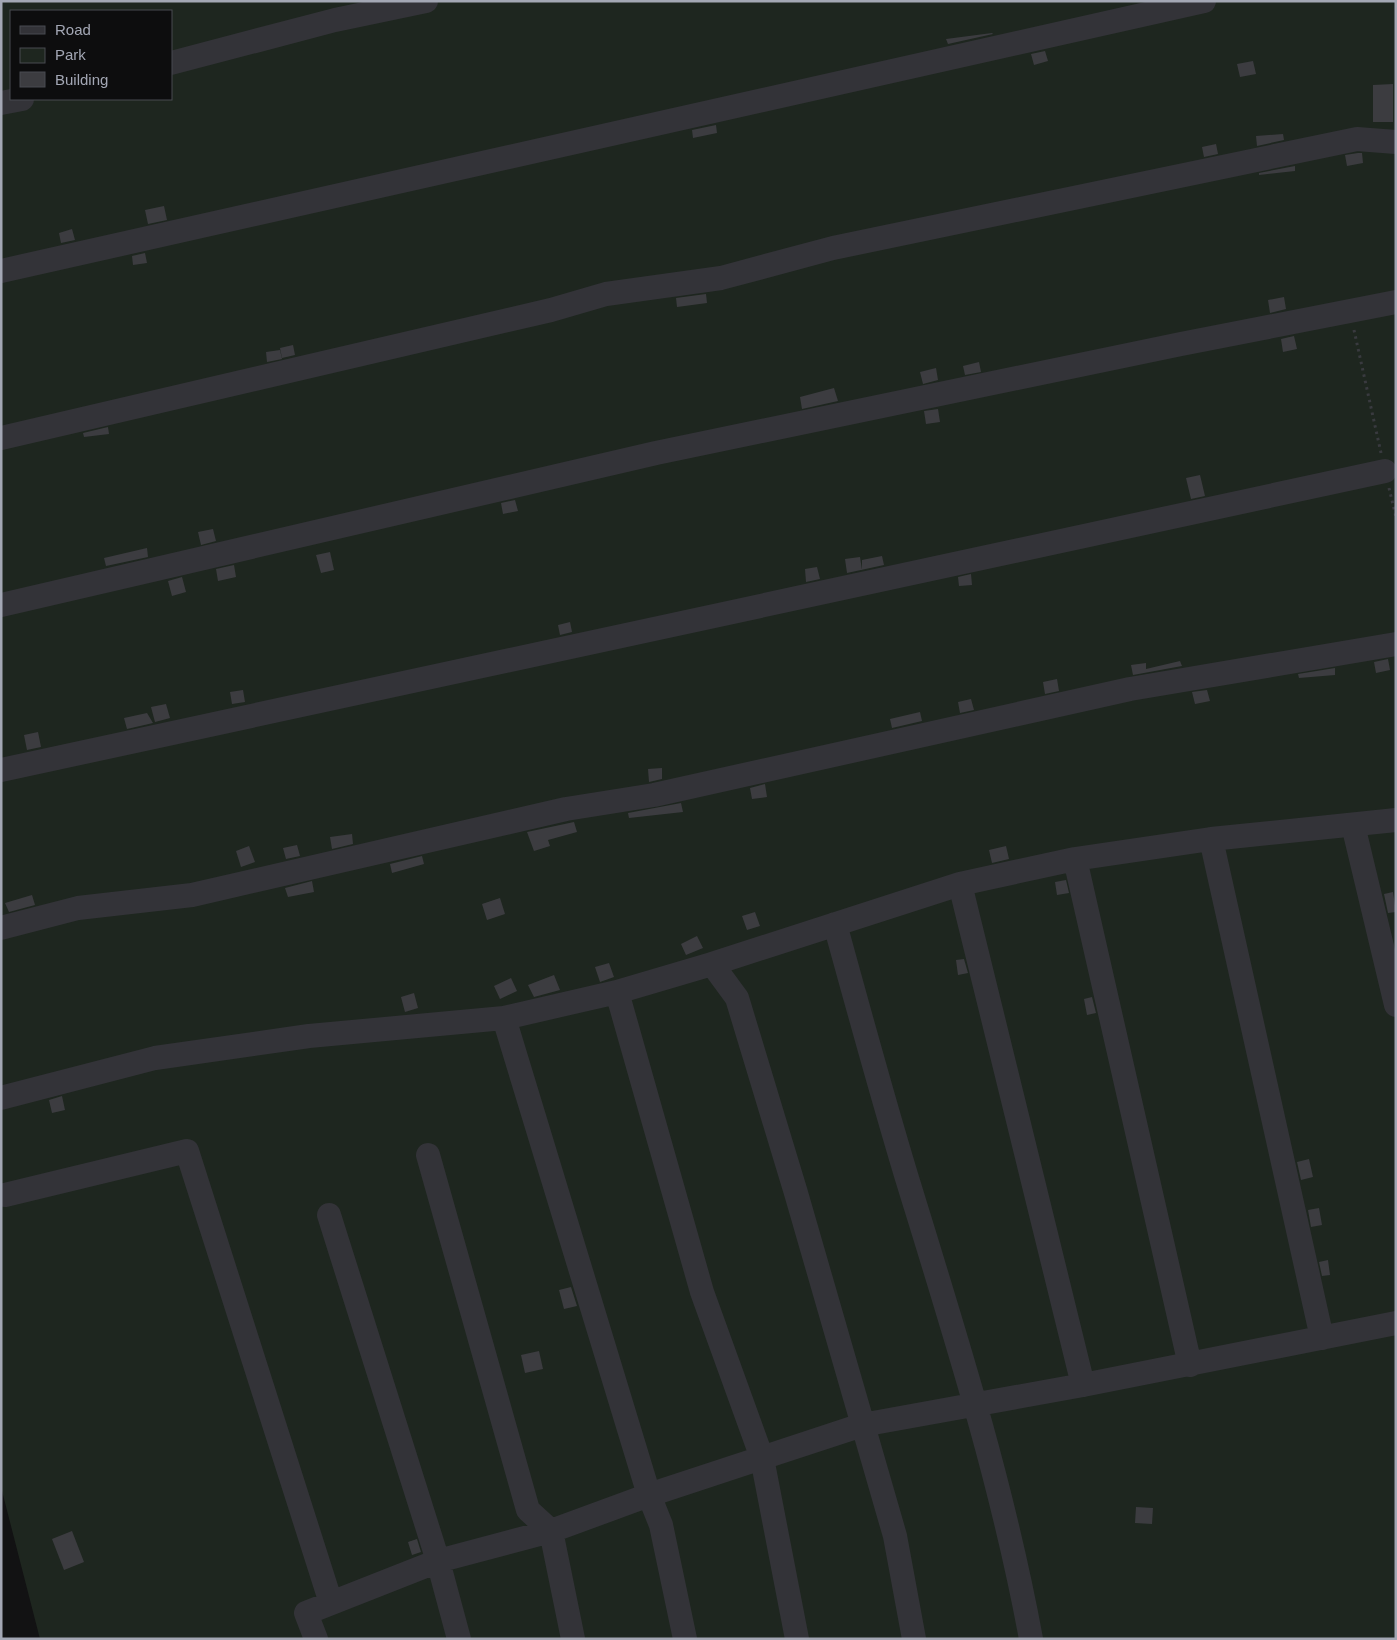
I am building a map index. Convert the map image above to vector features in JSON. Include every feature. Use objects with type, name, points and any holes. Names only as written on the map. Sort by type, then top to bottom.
[{"type":"lane","points":[[172,63],[335,20],[426,1]]},
{"type":"lane","points":[[1,271],[1204,1]]},
{"type":"lane","points":[[1,103],[17,100]]},
{"type":"lane","points":[[1,438],[551,310],[606,294],[722,278],[832,248],[1357,138],[1396,142]]},
{"type":"lane","points":[[1,605],[656,453],[1181,344],[1396,302]]},
{"type":"lane","points":[[1,770],[1386,471]]},
{"type":"lane","points":[[1,928],[78,908],[192,894],[566,809],[654,795],[1130,688],[1396,644]]},
{"type":"lane","points":[[1,1098],[155,1058],[309,1036],[504,1018],[617,992],[712,964],[960,884],[1075,859],[1211,839],[1353,826],[1396,820]]},
{"type":"lane","points":[[1353,826],[1396,1005]]},
{"type":"lane","points":[[1211,839],[1322,1338]]},
{"type":"lane","points":[[1075,859],[1190,1365]]},
{"type":"lane","points":[[960,884],[1083,1385]]},
{"type":"lane","points":[[835,924],[890,1123],[976,1405],[1021,1587],[1031,1639]]},
{"type":"lane","points":[[712,964],[737,998],[895,1536],[914,1639]]},
{"type":"lane","points":[[617,992],[702,1292],[762,1458],[797,1639]]},
{"type":"lane","points":[[504,1018],[649,1495],[661,1525],[685,1639]]},
{"type":"lane","points":[[5,1195],[187,1151],[331,1603]]},
{"type":"lane","points":[[428,1155],[528,1510],[552,1531],[573,1639]]},
{"type":"lane","points":[[329,1215],[438,1562],[459,1639]]},
{"type":"lane","points":[[316,1639],[306,1613],[331,1603],[438,1562],[552,1531],[649,1495],[862,1426],[1190,1365],[1396,1324]]},
{"type":"path","points":[[1362,325],[1354,330],[1396,516]]},
{"type":"green space","points":[[1,1],[1396,1],[1396,1639],[40,1639],[1,1487]]},
{"type":"building","points":[[992,33],[948,44],[946,39]]},
{"type":"building","points":[[1045,51],[1048,61],[1034,65],[1031,54]]},
{"type":"building","points":[[1253,61],[1256,74],[1240,77],[1237,64]]},
{"type":"building","points":[[1393,84],[1393,122],[1373,122],[1373,85]]},
{"type":"building","points":[[716,125],[717,133],[693,138],[692,130]]},
{"type":"building","points":[[1283,134],[1284,140],[1257,146],[1256,136]]},
{"type":"building","points":[[1216,144],[1218,154],[1204,157],[1202,147]]},
{"type":"building","points":[[1362,153],[1363,163],[1347,166],[1345,155]]},
{"type":"building","points":[[1295,166],[1295,171],[1259,175],[1259,173]]},
{"type":"building","points":[[164,206],[167,220],[148,224],[145,210]]},
{"type":"building","points":[[72,229],[75,240],[61,243],[59,233]]},
{"type":"building","points":[[145,253],[147,263],[133,265],[132,256]]},
{"type":"building","points":[[706,294],[707,303],[677,307],[676,298]]},
{"type":"building","points":[[1284,297],[1286,309],[1270,313],[1268,300]]},
{"type":"building","points":[[1294,336],[1297,349],[1283,352],[1281,339]]},
{"type":"building","points":[[293,345],[295,355],[282,358],[280,348]]},
{"type":"building","points":[[280,350],[282,359],[267,362],[266,352]]},
{"type":"building","points":[[979,362],[981,372],[965,375],[963,366]]},
{"type":"building","points":[[936,368],[938,380],[923,384],[920,372]]},
{"type":"building","points":[[834,388],[838,401],[802,409],[800,397]]},
{"type":"building","points":[[938,409],[940,422],[926,424],[924,411]]},
{"type":"building","points":[[108,427],[109,434],[84,437],[83,433]]},
{"type":"building","points":[[1200,475],[1205,496],[1191,499],[1186,478]]},
{"type":"building","points":[[515,500],[518,511],[503,514],[501,503]]},
{"type":"building","points":[[213,529],[216,541],[201,545],[198,532]]},
{"type":"building","points":[[147,548],[148,557],[106,566],[104,558]]},
{"type":"building","points":[[330,552],[334,570],[321,573],[316,555]]},
{"type":"building","points":[[882,556],[884,565],[862,570],[862,560]]},
{"type":"building","points":[[860,557],[862,570],[847,573],[845,559]]},
{"type":"building","points":[[234,565],[236,577],[218,581],[216,569]]},
{"type":"building","points":[[817,567],[820,579],[806,582],[805,569]]},
{"type":"building","points":[[971,574],[972,585],[959,586],[958,577]]},
{"type":"building","points":[[182,577],[186,592],[172,596],[168,581]]},
{"type":"building","points":[[570,622],[572,632],[560,635],[558,625]]},
{"type":"building","points":[[1388,659],[1390,670],[1376,673],[1374,662]]},
{"type":"building","points":[[1180,661],[1182,666],[1133,675],[1131,665],[1146,663],[1146,669]]},
{"type":"building","points":[[1335,668],[1335,675],[1299,678],[1298,674]]},
{"type":"building","points":[[1057,679],[1059,691],[1045,694],[1043,682]]},
{"type":"building","points":[[243,690],[245,702],[232,704],[230,692]]},
{"type":"building","points":[[1207,690],[1210,701],[1195,704],[1192,692]]},
{"type":"building","points":[[971,699],[974,710],[960,713],[958,702]]},
{"type":"building","points":[[166,704],[170,718],[155,722],[151,707]]},
{"type":"building","points":[[920,712],[922,721],[892,728],[890,719]]},
{"type":"building","points":[[147,713],[153,723],[127,729],[124,718]]},
{"type":"building","points":[[38,732],[41,747],[27,750],[24,735]]},
{"type":"building","points":[[662,768],[662,779],[649,782],[648,769]]},
{"type":"building","points":[[765,784],[767,797],[752,799],[750,788]]},
{"type":"building","points":[[681,803],[683,812],[629,818],[628,813]]},
{"type":"building","points":[[574,822],[577,832],[548,840],[550,846],[534,851],[527,832]]},
{"type":"building","points":[[352,834],[353,844],[332,849],[330,837]]},
{"type":"building","points":[[297,845],[300,856],[286,859],[283,848]]},
{"type":"building","points":[[249,846],[255,862],[241,867],[236,851]]},
{"type":"building","points":[[1006,846],[1009,859],[992,863],[989,850]]},
{"type":"building","points":[[422,856],[424,864],[392,873],[390,864]]},
{"type":"building","points":[[1066,880],[1069,893],[1057,895],[1055,882]]},
{"type":"building","points":[[312,881],[314,892],[288,897],[285,888]]},
{"type":"building","points":[[1393,892],[1396,912],[1388,913],[1384,894]]},
{"type":"building","points":[[32,895],[35,905],[9,912],[5,903]]},
{"type":"building","points":[[500,898],[505,914],[487,920],[482,904]]},
{"type":"building","points":[[755,912],[760,926],[747,930],[742,916]]},
{"type":"building","points":[[697,936],[703,948],[686,955],[681,944]]},
{"type":"building","points":[[964,959],[968,973],[958,975],[956,960]]},
{"type":"building","points":[[609,963],[614,977],[600,982],[595,967]]},
{"type":"building","points":[[554,975],[560,990],[534,997],[528,985]]},
{"type":"building","points":[[511,978],[517,991],[500,999],[494,986]]},
{"type":"building","points":[[414,993],[418,1008],[405,1012],[401,997]]},
{"type":"building","points":[[1092,997],[1096,1013],[1087,1015],[1084,999]]},
{"type":"building","points":[[62,1096],[65,1110],[52,1113],[49,1100]]},
{"type":"building","points":[[1309,1159],[1313,1177],[1301,1180],[1297,1162]]},
{"type":"building","points":[[1319,1208],[1322,1225],[1311,1227],[1308,1210]]},
{"type":"building","points":[[1328,1260],[1330,1275],[1322,1276],[1319,1262]]},
{"type":"building","points":[[571,1287],[577,1306],[564,1309],[559,1290]]},
{"type":"building","points":[[539,1351],[543,1369],[525,1373],[521,1355]]},
{"type":"building","points":[[1136,1507],[1153,1508],[1152,1524],[1135,1523]]},
{"type":"building","points":[[72,1531],[84,1562],[64,1570],[52,1539]]},
{"type":"building","points":[[417,1539],[421,1552],[412,1555],[408,1542]]}]
